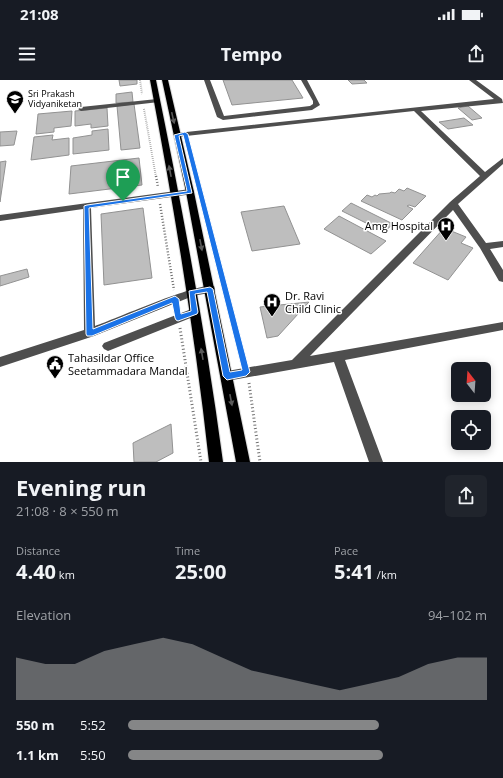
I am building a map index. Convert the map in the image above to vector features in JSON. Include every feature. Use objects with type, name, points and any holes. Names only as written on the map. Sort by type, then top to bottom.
[{"type":"main road","points":[[153,80],[175,194],[207,383],[216,462]]},
{"type":"main road","points":[[165,80],[210,289],[243,462]]},
{"type":"street","points":[[207,80],[221,118],[223,118],[312,108],[317,105],[316,101],[304,80]]},
{"type":"street","points":[[472,80],[502,100]]},
{"type":"street","points":[[481,80],[502,100]]},
{"type":"street","points":[[177,135],[502,100]]},
{"type":"street","points":[[81,109],[157,101]]},
{"type":"street","points":[[415,109],[484,176]]},
{"type":"street","points":[[295,364],[453,204],[484,176],[502,164]]},
{"type":"street","points":[[0,218],[190,192]]},
{"type":"street","points":[[453,204],[484,246],[503,278]]},
{"type":"street","points":[[87,206],[90,334]]},
{"type":"street","points":[[484,246],[503,244]]},
{"type":"street","points":[[0,362],[90,334],[191,292],[210,289]]},
{"type":"street","points":[[108,346],[194,312]]},
{"type":"street","points":[[227,376],[503,326]]},
{"type":"street","points":[[338,357],[376,462]]},
{"type":"path","points":[[140,80],[175,299]]},
{"type":"path","points":[[211,236],[246,372],[260,462]]},
{"type":"path","points":[[178,318],[201,462]]},
{"type":"building","points":[[119,80],[137,80],[137,84],[120,86]]},
{"type":"building","points":[[223,80],[292,80],[303,98],[232,105]]},
{"type":"building","points":[[348,80],[364,80],[367,83],[352,84]]},
{"type":"building","points":[[132,92],[133,102],[116,103],[116,94]]},
{"type":"building","points":[[134,104],[140,148],[121,150],[117,106]]},
{"type":"building","points":[[468,106],[482,118],[472,120],[458,108]]},
{"type":"building","points":[[107,108],[108,126],[91,128],[91,124],[75,126],[75,111]]},
{"type":"building","points":[[72,111],[71,126],[54,128],[54,132],[36,134],[38,114]]},
{"type":"building","points":[[464,118],[473,125],[448,129],[439,122]]},
{"type":"building","points":[[108,129],[109,150],[73,154],[73,138],[92,135],[92,131]]},
{"type":"building","points":[[17,131],[14,145],[0,146],[0,132]]},
{"type":"building","points":[[53,135],[52,140],[69,138],[69,155],[31,160],[34,137]]},
{"type":"building","points":[[139,158],[142,185],[69,194],[71,166]]},
{"type":"building","points":[[6,161],[0,202],[0,162]]},
{"type":"building","points":[[407,188],[426,196],[415,207],[409,205],[407,206],[413,209],[402,220],[361,201],[367,195],[372,197],[379,194],[391,192],[395,193],[399,189],[404,191]]},
{"type":"building","points":[[351,203],[393,224],[384,232],[342,211]]},
{"type":"building","points":[[284,206],[300,244],[252,251],[241,212]]},
{"type":"building","points":[[143,208],[152,278],[104,285],[101,214]]},
{"type":"building","points":[[339,216],[386,241],[371,254],[324,229]]},
{"type":"building","points":[[444,228],[466,237],[461,243],[473,248],[448,280],[413,263]]},
{"type":"building","points":[[27,269],[29,277],[0,286],[0,276]]},
{"type":"building","points":[[309,302],[278,336],[267,338],[260,307]]},
{"type":"building","points":[[171,424],[173,453],[156,462],[134,462],[133,443]]},
{"type":"place","name":"Sri Prakash Vidyaniketan","points":[[15,114]]},
{"type":"place","name":"Amg Hospital","points":[[446,241]]},
{"type":"place","name":"Dr. Ravi Child Clinic","points":[[272,317]]},
{"type":"place","name":"Tahasildar Office Seetammadara Mandal","points":[[55,379]]},
{"type":"route","points":[[185,134],[246,372],[227,376],[210,289],[191,292],[194,312],[178,318],[175,299],[90,334],[87,206],[123,201],[190,192],[177,135],[185,134]]}]
